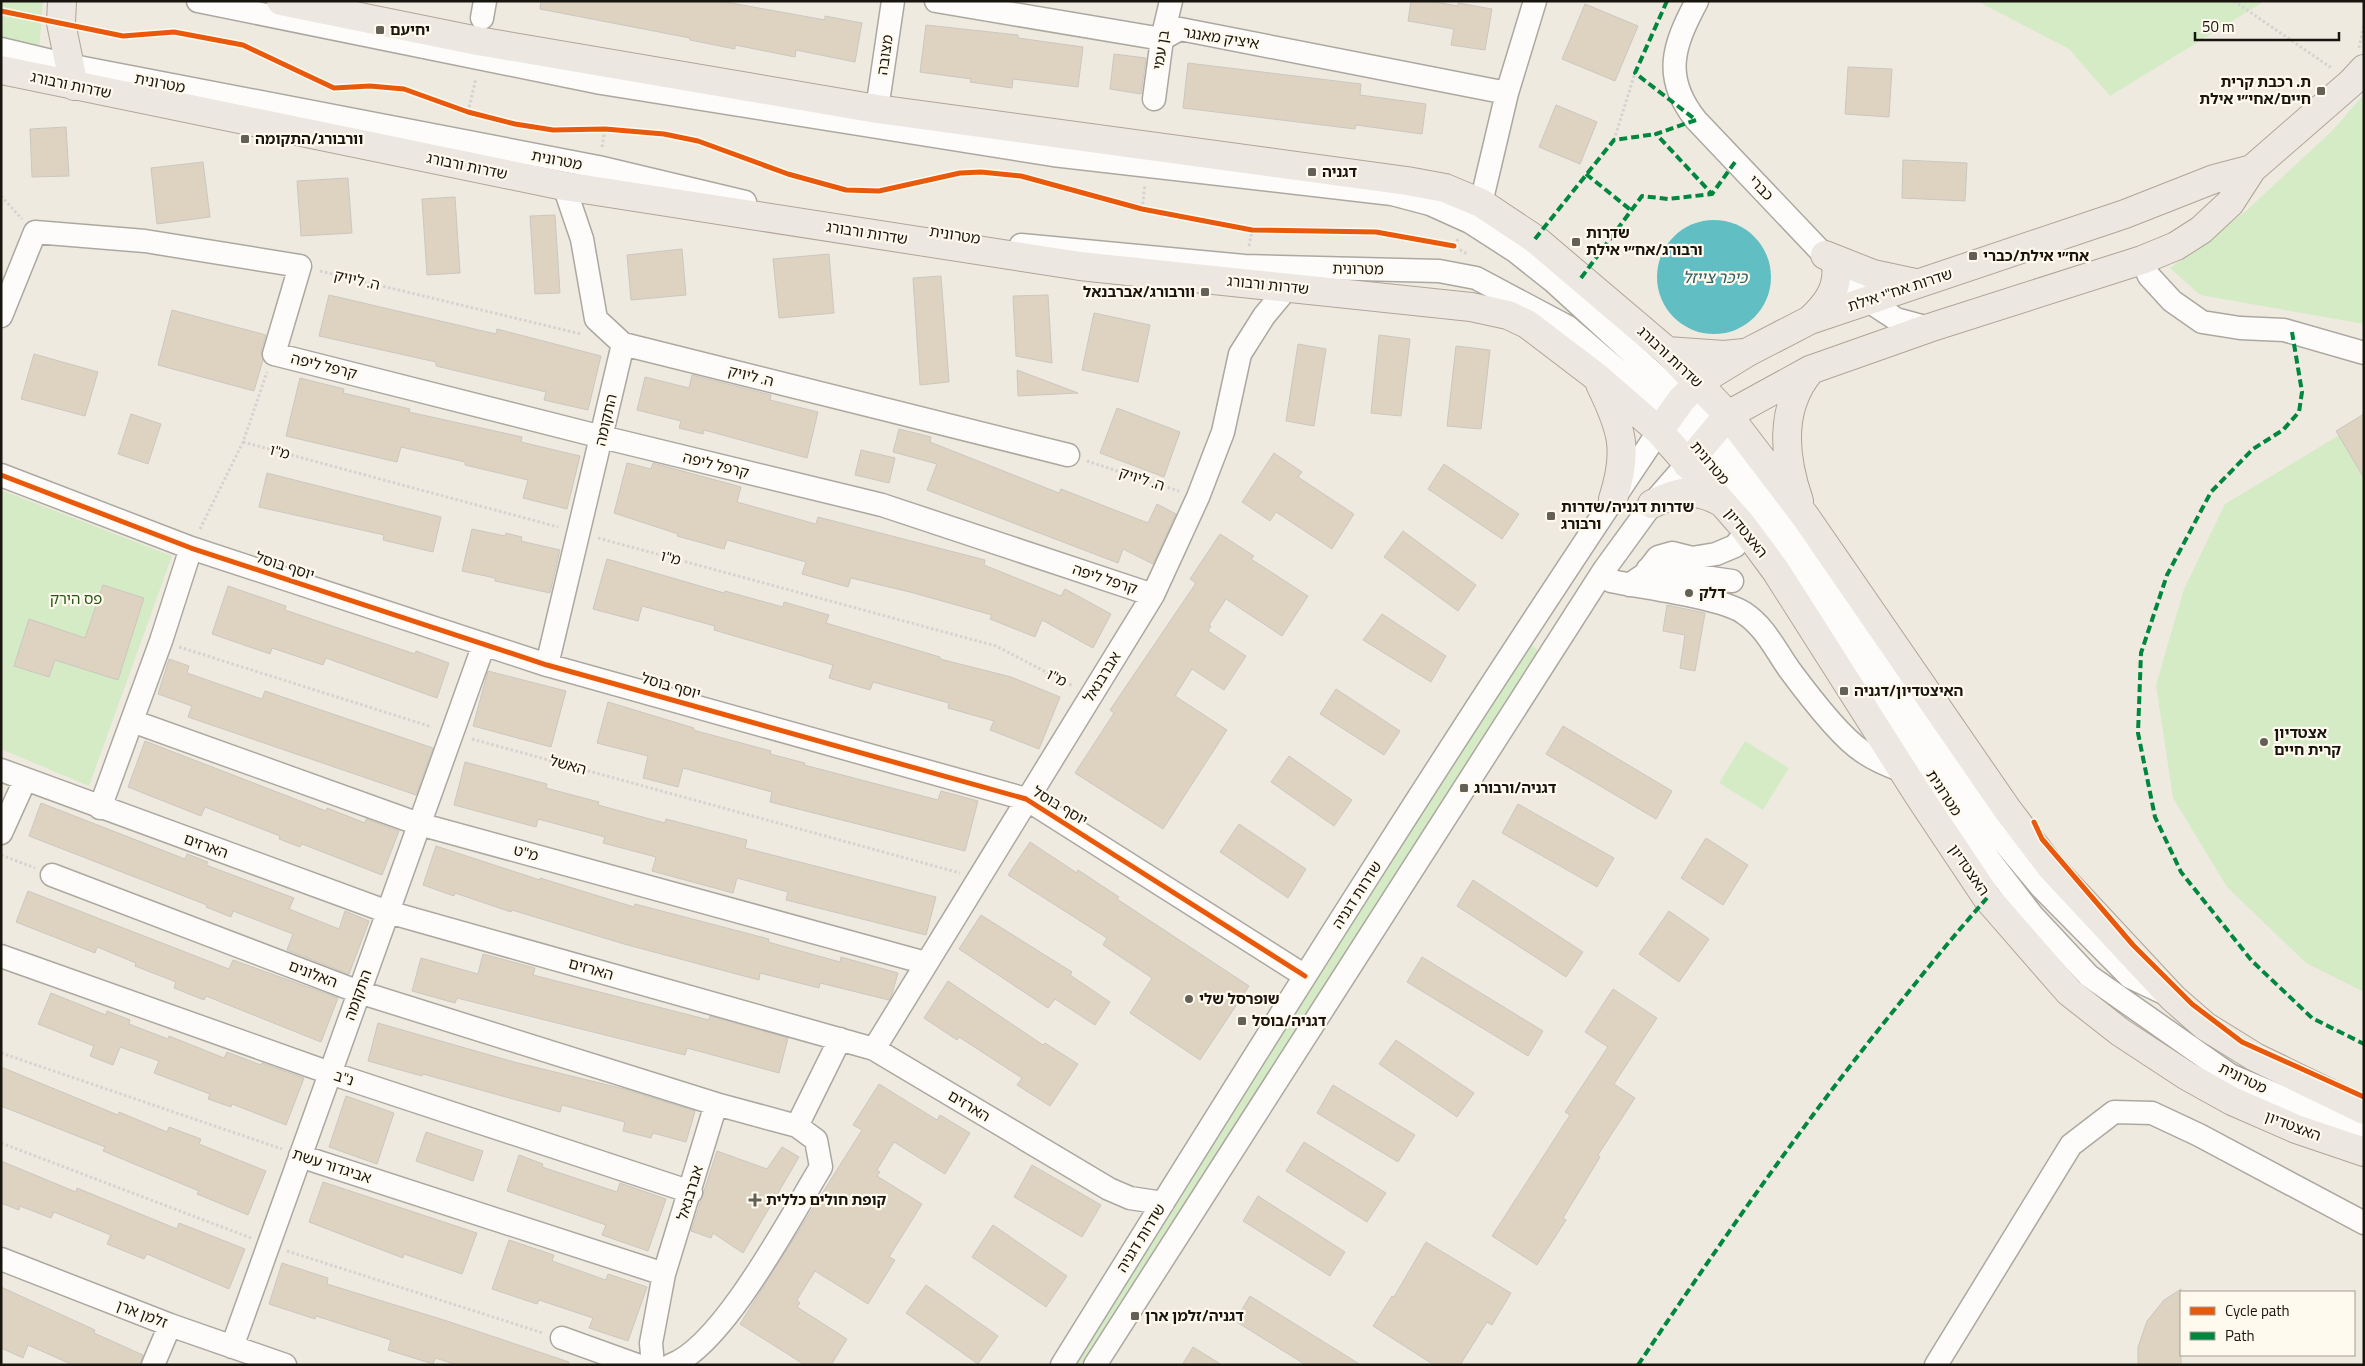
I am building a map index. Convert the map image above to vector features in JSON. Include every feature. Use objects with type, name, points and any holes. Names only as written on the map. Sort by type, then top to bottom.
[{"type":"main road","points":[[62,1],[61,23],[72,76]]},
{"type":"main road","name":"שדרות ורבורג","points":[[281,1],[478,41],[876,109],[1407,181],[1445,188],[1476,212],[1535,239],[1667,350],[1678,407],[1706,440]]},
{"type":"main road","name":"שדרות ורבורג","points":[[1,70],[72,76],[564,186],[1080,266],[1471,307],[1508,315],[1527,324],[1598,378],[1678,407],[1706,440]]},
{"type":"main road","name":"שדרות אח\"י אילת","points":[[1706,440],[1810,370],[1928,328],[2142,260],[2176,246],[2201,230],[2230,203],[2252,169],[2358,75]]},
{"type":"main road","name":"שדרות אח\"י אילת","points":[[1678,407],[1748,352],[1810,320],[2124,214],[2214,178],[2252,169]]},
{"type":"main road","points":[[1830,260],[1873,274],[1919,283]]},
{"type":"main road","points":[[1810,320],[1830,297],[1836,279],[1830,260]]},
{"type":"main road","points":[[1667,350],[1724,355],[1748,352]]},
{"type":"main road","points":[[1810,370],[1793,397],[1787,440],[1789,464],[1805,516],[2006,808],[2051,867],[2173,998],[2205,1026],[2255,1057],[2364,1110]]},
{"type":"main road","points":[[1598,378],[1616,421],[1621,446],[1622,466],[1613,499]]},
{"type":"main road","points":[[1706,440],[1805,516]]},
{"type":"main road","name":"האצטדיון","points":[[1706,440],[1721,502],[1742,525],[1776,571],[1903,771],[1988,898],[2069,992],[2120,1032],[2187,1076],[2232,1101],[2296,1129],[2364,1152]]},
{"type":"main road","points":[[1652,504],[1677,493],[1689,491],[1700,492],[1721,502]]},
{"type":"street","points":[[198,1],[480,60],[601,83],[1052,155],[1392,194],[1430,204],[1476,212],[1515,251],[1554,282],[1678,407]]},
{"type":"street","name":"מצובה","points":[[876,109],[892,1]]},
{"type":"street","name":"איציק מאנגר","points":[[936,1],[1162,39],[1180,29],[1507,92]]},
{"type":"street","name":"בן עמי","points":[[1154,99],[1162,39],[1171,1]]},
{"type":"street","points":[[1476,212],[1507,92],[1535,1]]},
{"type":"street","name":"כברי","points":[[1697,1],[1680,37],[1675,55],[1675,81],[1684,105],[1696,120],[1867,300],[1896,320],[1928,328]]},
{"type":"street","name":"מטרונית","points":[[1,49],[72,76],[598,167],[740,202],[1010,244],[1244,266],[1439,271],[1476,278],[1568,327],[1678,407]]},
{"type":"street","points":[[564,186],[582,238],[596,319],[623,344]]},
{"type":"street","points":[[1,316],[34,232],[145,240],[300,266],[274,354]]},
{"type":"street","points":[[2142,260],[2149,276],[2172,300],[2202,322],[2240,328],[2284,330],[2364,353]]},
{"type":"street","name":"אברבנאל","points":[[874,1049],[1153,595],[1198,497],[1223,432],[1240,354],[1264,316],[1288,287]]},
{"type":"street","name":"התקומה","points":[[547,665],[623,344]]},
{"type":"street","name":"ה. ליויק","points":[[623,344],[1068,455]]},
{"type":"street","name":"קרפל ליפה","points":[[274,354],[882,505],[1153,595]]},
{"type":"street","name":"שדרות דגניה","points":[[1062,1365],[1305,976],[1613,499],[1678,407]]},
{"type":"street","name":"מטרונית","points":[[1706,440],[1816,561],[1996,833],[2041,887],[2130,977],[2173,998]]},
{"type":"street","name":"מטרונית","points":[[1706,440],[1794,564],[1978,844],[2032,915],[2089,976],[2230,1075],[2364,1132]]},
{"type":"street","name":"שדרות דגניה","points":[[1095,1365],[1604,570],[1652,504],[1706,440]]},
{"type":"street","name":"יוסף בוסל","points":[[1,475],[190,548],[547,665],[1026,799],[1305,976]]},
{"type":"street","points":[[1629,585],[1648,569],[1658,557],[1672,553],[1692,558],[1730,549],[1742,537],[1742,525]]},
{"type":"street","points":[[100,808],[161,641],[190,548]]},
{"type":"street","points":[[1721,603],[1732,581],[1730,549]]},
{"type":"street","points":[[1648,569],[1732,581]]},
{"type":"street","points":[[1604,570],[1605,576],[1611,581],[1721,603],[1744,613],[1768,636],[1790,669],[1836,726],[1861,751],[1887,766],[1903,771]]},
{"type":"street","name":"התקומה","points":[[232,1347],[484,644]]},
{"type":"street","name":"מ\"ט","points":[[132,721],[419,824],[926,963]]},
{"type":"street","name":"הארזים","points":[[1,770],[100,808],[388,912],[874,1049],[1109,1189],[1130,1198],[1163,1203]]},
{"type":"street","points":[[1,832],[25,780]]},
{"type":"street","name":"האלונים","points":[[52,875],[359,992],[716,1104]]},
{"type":"street","name":"נ\"ב","points":[[1,956],[330,1073],[691,1192]]},
{"type":"street","points":[[797,1126],[840,1039]]},
{"type":"street","points":[[671,1365],[679,1362],[702,1344],[736,1304],[821,1167],[816,1140],[797,1126],[716,1104]]},
{"type":"street","name":"אברבנאל","points":[[653,1365],[651,1343],[664,1274],[691,1192],[716,1104]]},
{"type":"street","points":[[1936,1365],[2071,1145],[2114,1112],[2152,1113],[2200,1135],[2364,1223]]},
{"type":"street","name":"אביגדור עשת","points":[[300,1156],[664,1274]]},
{"type":"street","name":"זלמן ארן","points":[[1,1259],[170,1325],[285,1365]]},
{"type":"street","points":[[154,1365],[170,1325]]},
{"type":"street","points":[[562,1338],[637,1365]]},
{"type":"path","points":[[2234,1],[2358,75]]},
{"type":"path","points":[[468,112],[480,60]]},
{"type":"path","points":[[1614,140],[1635,73]]},
{"type":"path","points":[[1,196],[34,232]]},
{"type":"path","points":[[1476,212],[1454,246],[1474,258],[1476,278]]},
{"type":"path","points":[[190,548],[243,442],[274,354]]},
{"type":"path","points":[[1,855],[52,875]]},
{"type":"green space","points":[[1,1],[43,1],[39,51],[1,42]]},
{"type":"green space","points":[[1977,1],[2265,1],[2110,96],[2069,49]]},
{"type":"green space","points":[[2364,94],[2364,324],[2200,295],[2170,268],[2246,211],[2334,129]]},
{"type":"green space","name":"אצטדיון קרית חיים","points":[[2364,420],[2364,992],[2306,963],[2227,887],[2173,798],[2156,685],[2184,589],[2225,504]]},
{"type":"green space","name":"פס הירק","points":[[1,490],[172,556],[89,786],[1,749]]},
{"type":"green space","points":[[1524,639],[1545,656],[1089,1365],[1068,1365]]},
{"type":"green space","points":[[1745,741],[1789,768],[1763,810],[1719,783]]},
{"type":"water","name":"כיכר צייזל","points":[[1714,220],[1736,224],[1754,237],[1767,255],[1771,277],[1767,299],[1754,317],[1736,330],[1714,334],[1692,330],[1674,317],[1661,299],[1657,277],[1661,255],[1674,237],[1692,224]]},
{"type":"building","points":[[541,1],[720,1],[825,20],[825,16],[862,23],[855,62],[796,50],[795,57],[735,45],[735,49],[690,40],[690,38],[540,9]]},
{"type":"building","points":[[1411,1],[1430,1],[1458,6],[1458,3],[1492,9],[1485,50],[1451,45],[1454,29],[1408,21]]},
{"type":"building","points":[[1585,4],[1638,26],[1615,81],[1562,59]]},
{"type":"building","points":[[926,25],[1018,35],[1018,38],[1083,47],[1078,87],[1013,79],[1012,88],[970,82],[971,79],[920,72]]},
{"type":"building","points":[[1114,54],[1146,58],[1141,94],[1110,89]]},
{"type":"building","points":[[1188,63],[1361,84],[1360,95],[1426,104],[1422,134],[1356,125],[1355,129],[1183,108]]},
{"type":"building","points":[[1848,67],[1892,69],[1889,117],[1845,114]]},
{"type":"building","points":[[1556,105],[1597,122],[1580,164],[1539,147]]},
{"type":"building","points":[[66,127],[69,176],[32,177],[30,129]]},
{"type":"building","points":[[1903,160],[1967,163],[1965,201],[1902,198]]},
{"type":"building","points":[[203,162],[210,217],[157,224],[151,168]]},
{"type":"building","points":[[348,178],[352,233],[301,236],[297,181]]},
{"type":"building","points":[[455,197],[460,273],[427,275],[422,199]]},
{"type":"building","points":[[555,215],[560,293],[535,294],[530,216]]},
{"type":"building","points":[[682,249],[686,295],[631,300],[627,255]]},
{"type":"building","points":[[829,254],[834,313],[779,318],[773,259]]},
{"type":"building","points":[[941,276],[949,382],[920,385],[913,278]]},
{"type":"building","points":[[329,295],[496,334],[497,329],[601,356],[588,410],[544,400],[546,392],[436,366],[436,362],[319,336]]},
{"type":"building","points":[[1048,295],[1052,363],[1016,356],[1013,296]]},
{"type":"building","points":[[172,310],[266,335],[261,351],[263,360],[254,391],[158,365]]},
{"type":"building","points":[[1094,313],[1150,325],[1138,382],[1082,370]]},
{"type":"building","points":[[1379,335],[1410,339],[1401,416],[1371,413]]},
{"type":"building","points":[[1298,344],[1326,349],[1314,426],[1286,421]]},
{"type":"building","points":[[1456,346],[1490,350],[1481,429],[1447,426]]},
{"type":"building","points":[[34,354],[98,372],[85,416],[21,399]]},
{"type":"building","points":[[1017,370],[1078,393],[1018,396]]},
{"type":"building","points":[[692,375],[771,395],[770,400],[818,412],[807,458],[704,430],[703,434],[679,428],[681,421],[637,410],[645,377],[689,388]]},
{"type":"building","points":[[300,378],[344,389],[343,393],[410,409],[409,412],[522,437],[521,442],[580,456],[567,509],[523,498],[528,480],[465,465],[465,462],[401,447],[397,462],[286,436]]},
{"type":"building","points":[[1117,408],[1180,432],[1164,477],[1100,453]]},
{"type":"building","points":[[131,414],[161,424],[148,464],[118,454]]},
{"type":"building","points":[[2364,414],[2364,478],[2336,431]]},
{"type":"building","points":[[899,429],[931,437],[930,442],[1059,493],[1061,489],[1148,523],[1157,504],[1176,514],[1153,564],[1123,549],[1118,563],[927,490],[937,464],[893,452]]},
{"type":"building","points":[[861,450],[895,458],[889,483],[855,475]]},
{"type":"building","points":[[1274,453],[1302,472],[1298,477],[1354,514],[1332,549],[1276,512],[1270,521],[1242,502]]},
{"type":"building","points":[[627,463],[651,469],[653,463],[741,487],[737,502],[816,524],[818,517],[985,560],[984,565],[1061,596],[1065,589],[1111,614],[1093,648],[1042,620],[1035,637],[990,619],[992,615],[910,592],[851,578],[848,587],[802,574],[806,562],[727,540],[724,549],[677,536],[678,534],[614,513]]},
{"type":"building","points":[[1444,464],[1519,514],[1502,539],[1428,489]]},
{"type":"building","points":[[267,473],[441,517],[433,552],[383,540],[384,535],[259,507]]},
{"type":"building","points":[[472,529],[505,536],[506,533],[522,537],[521,541],[560,550],[550,593],[495,581],[495,578],[462,571]]},
{"type":"building","points":[[1403,531],[1476,585],[1458,611],[1384,557]]},
{"type":"building","points":[[1220,534],[1254,556],[1251,559],[1308,596],[1282,636],[1226,599],[1209,625],[1211,626],[1208,631],[1246,656],[1224,690],[1192,669],[1175,696],[1227,730],[1163,829],[1075,773],[1114,713],[1110,710],[1196,583],[1190,579]]},
{"type":"building","points":[[607,559],[724,593],[725,591],[783,607],[784,602],[829,615],[826,623],[940,657],[940,659],[1011,677],[1060,697],[1039,749],[990,730],[994,721],[948,708],[949,703],[873,682],[870,690],[829,678],[833,665],[714,630],[715,626],[642,606],[638,621],[593,609]]},
{"type":"building","points":[[103,585],[144,598],[118,680],[55,660],[49,677],[14,666],[29,619],[85,638]]},
{"type":"building","points":[[228,586],[286,606],[285,610],[415,654],[416,651],[449,663],[437,698],[326,658],[323,665],[272,648],[270,654],[212,634]]},
{"type":"building","points":[[1667,605],[1705,613],[1695,671],[1680,668],[1685,635],[1663,631]]},
{"type":"building","points":[[1382,614],[1446,656],[1431,682],[1363,640]]},
{"type":"building","points":[[169,659],[189,666],[187,673],[262,699],[265,691],[433,748],[416,795],[188,717],[192,706],[158,694]]},
{"type":"building","points":[[488,671],[566,691],[551,747],[473,726]]},
{"type":"building","points":[[1336,689],[1400,731],[1384,755],[1320,714]]},
{"type":"building","points":[[608,702],[694,728],[693,730],[771,751],[770,754],[805,763],[804,765],[938,800],[941,791],[978,801],[965,851],[770,802],[772,792],[683,768],[678,787],[643,778],[648,756],[597,743]]},
{"type":"building","points":[[1563,726],[1672,791],[1656,819],[1546,754]]},
{"type":"building","points":[[145,741],[326,811],[327,808],[365,823],[366,819],[399,831],[382,875],[302,844],[300,847],[279,839],[280,836],[205,807],[201,816],[128,787]]},
{"type":"building","points":[[1289,756],[1352,800],[1334,826],[1271,782]]},
{"type":"building","points":[[465,762],[547,784],[546,788],[599,802],[598,805],[665,823],[666,819],[747,840],[745,848],[936,897],[926,935],[786,900],[788,892],[737,878],[733,893],[652,871],[656,857],[603,843],[605,837],[538,819],[536,827],[454,805]]},
{"type":"building","points":[[41,803],[185,859],[187,854],[208,862],[206,865],[294,898],[289,909],[339,929],[345,911],[369,921],[349,974],[287,950],[293,934],[233,911],[231,917],[206,907],[207,905],[29,836]]},
{"type":"building","points":[[1518,804],[1614,858],[1597,887],[1502,833]]},
{"type":"building","points":[[1239,824],[1306,869],[1288,898],[1220,852]]},
{"type":"building","points":[[1706,838],[1748,865],[1723,905],[1681,878]]},
{"type":"building","points":[[1030,842],[1077,873],[1078,870],[1119,897],[1117,899],[1249,986],[1200,1060],[1130,1013],[1152,978],[1103,945],[1107,938],[1008,875]]},
{"type":"building","points":[[436,846],[540,880],[540,878],[634,907],[635,904],[769,939],[768,942],[840,962],[841,957],[898,973],[892,994],[889,1000],[820,983],[819,988],[760,973],[759,980],[624,944],[512,910],[511,912],[455,893],[454,896],[423,885]]},
{"type":"building","points":[[1473,880],[1583,952],[1566,977],[1457,906]]},
{"type":"building","points":[[28,891],[229,969],[233,960],[338,998],[321,1042],[206,996],[204,1000],[174,988],[176,982],[135,966],[136,963],[97,947],[95,953],[16,922]]},
{"type":"building","points":[[1669,911],[1709,939],[1679,982],[1639,954]]},
{"type":"building","points":[[981,915],[1072,972],[1070,975],[1110,1002],[1095,1025],[1055,999],[1048,1008],[959,949]]},
{"type":"building","points":[[483,954],[535,968],[533,975],[709,1020],[710,1016],[788,1038],[779,1073],[687,1048],[685,1055],[457,998],[455,1003],[412,991],[421,958],[478,974]]},
{"type":"building","points":[[1422,957],[1543,1031],[1528,1056],[1407,982]]},
{"type":"building","points":[[948,981],[1043,1045],[1045,1043],[1078,1064],[1050,1106],[1017,1085],[1022,1078],[959,1037],[957,1040],[924,1018]]},
{"type":"building","points":[[1613,989],[1657,1018],[1614,1084],[1635,1098],[1598,1155],[1600,1157],[1563,1218],[1566,1220],[1537,1265],[1492,1236],[1570,1115],[1565,1112],[1608,1047],[1585,1032]]},
{"type":"building","points":[[51,993],[106,1015],[107,1011],[130,1020],[129,1024],[168,1039],[169,1036],[224,1058],[227,1052],[304,1078],[286,1125],[232,1104],[231,1107],[208,1099],[210,1094],[154,1073],[159,1061],[120,1047],[113,1065],[90,1056],[94,1046],[38,1024]]},
{"type":"building","points":[[378,1023],[514,1062],[624,1089],[695,1111],[686,1142],[653,1133],[651,1138],[623,1131],[625,1122],[562,1105],[560,1112],[423,1074],[422,1076],[368,1061]]},
{"type":"building","points":[[1396,1040],[1474,1093],[1457,1117],[1379,1064]]},
{"type":"building","points":[[1,1067],[118,1115],[119,1112],[167,1132],[169,1127],[201,1139],[199,1144],[266,1171],[248,1215],[197,1194],[199,1191],[103,1151],[105,1147],[1,1106]]},
{"type":"building","points":[[879,1084],[937,1120],[940,1115],[970,1133],[945,1174],[894,1142],[877,1170],[880,1172],[877,1176],[922,1204],[889,1257],[895,1260],[868,1304],[815,1271],[797,1300],[800,1303],[797,1307],[847,1339],[831,1365],[805,1365],[740,1324],[862,1130],[853,1125]]},
{"type":"building","points":[[1333,1085],[1415,1135],[1398,1162],[1317,1113]]},
{"type":"building","points":[[346,1096],[394,1113],[377,1164],[329,1147]]},
{"type":"building","points":[[426,1132],[483,1151],[473,1181],[416,1161]]},
{"type":"building","points":[[1304,1142],[1386,1193],[1367,1222],[1286,1171]]},
{"type":"building","name":"קופת חולים כללית","points":[[782,1147],[799,1157],[743,1253],[713,1233],[711,1238],[691,1231],[717,1151],[767,1169]]},
{"type":"building","points":[[519,1155],[543,1164],[542,1167],[617,1192],[620,1183],[666,1199],[648,1251],[602,1235],[606,1225],[507,1191]]},
{"type":"building","points":[[1,1161],[76,1192],[77,1188],[177,1229],[179,1223],[245,1249],[229,1289],[147,1254],[144,1259],[107,1244],[111,1235],[54,1212],[51,1218],[20,1206],[19,1210],[1,1203]]},
{"type":"building","points":[[1032,1165],[1101,1205],[1082,1237],[1014,1197]]},
{"type":"building","points":[[323,1182],[477,1233],[462,1274],[404,1254],[403,1258],[309,1222]]},
{"type":"building","points":[[1258,1196],[1345,1252],[1330,1276],[1243,1221]]},
{"type":"building","points":[[993,1225],[1067,1276],[1046,1307],[972,1257]]},
{"type":"building","points":[[509,1240],[554,1255],[552,1261],[606,1280],[608,1274],[647,1287],[628,1341],[589,1328],[593,1318],[539,1300],[537,1304],[492,1289]]},
{"type":"building","points":[[1426,1242],[1511,1293],[1492,1325],[1487,1322],[1460,1365],[1434,1365],[1373,1326],[1392,1296],[1394,1297]]},
{"type":"building","points":[[282,1263],[328,1278],[327,1284],[447,1321],[569,1362],[569,1365],[458,1365],[435,1358],[433,1364],[388,1350],[391,1340],[316,1316],[315,1319],[269,1304]]},
{"type":"building","points":[[926,1285],[998,1336],[978,1364],[906,1313]]},
{"type":"building","points":[[1,1287],[95,1330],[94,1333],[143,1355],[140,1365],[73,1365],[28,1345],[23,1358],[1,1348]]},
{"type":"building","points":[[2181,1289],[2181,1365],[2138,1365],[2138,1347],[2147,1321],[2164,1300]]},
{"type":"building","points":[[1250,1296],[1361,1365],[1306,1365],[1235,1321]]},
{"type":"building","points":[[1193,1347],[1222,1365],[1182,1365]]},
{"type":"marked path","points":[[1667,1],[1635,73],[1696,120]]},
{"type":"marked path","points":[[1696,120],[1656,134],[1712,194]]},
{"type":"marked path","points":[[1535,239],[1614,140],[1656,134]]},
{"type":"marked path","points":[[1581,278],[1642,196],[1668,199],[1712,194],[1735,162]]},
{"type":"marked path","points":[[1586,174],[1632,211]]},
{"type":"marked path","points":[[2292,332],[2302,392],[2299,412],[2283,430],[2253,449],[2211,492],[2167,575],[2141,653],[2138,733],[2155,817],[2181,872],[2252,961],[2312,1018],[2364,1044]]},
{"type":"marked path","points":[[1638,1365],[1731,1229],[1795,1140],[1861,1052],[1987,898]]},
{"type":"cycle path","points":[[1,11],[123,36],[174,32],[243,45],[334,88],[370,86],[404,89],[468,112],[515,124],[553,130],[605,129],[664,134],[698,141],[788,174],[846,190],[879,191],[960,173],[981,172],[1021,176],[1142,209],[1252,230],[1376,232],[1454,246]]},
{"type":"cycle path","points":[[1,475],[191,548],[547,665],[1026,799],[1305,976]]},
{"type":"cycle path","points":[[2034,822],[2042,839],[2133,945],[2192,1004],[2242,1042],[2364,1097]]},
{"type":"place","name":"יחיעם","points":[[380,30]]},
{"type":"place","name":"ת. רכבת קרית חיים/אחי״י אילת","points":[[2321,91]]},
{"type":"place","name":"וורבורג/התקומה","points":[[245,139]]},
{"type":"place","name":"דגניה","points":[[1312,172]]},
{"type":"place","name":"שדרות ורבורג/אח״י אילת","points":[[1576,242]]},
{"type":"place","name":"אח״י אילת/כברי","points":[[1973,256]]},
{"type":"place","name":"וורבורג/אברבנאל","points":[[1205,292]]},
{"type":"place","name":"שדרות דגניה/שדרות ורבורג","points":[[1551,516]]},
{"type":"place","name":"דלק","points":[[1689,593]]},
{"type":"place","name":"האיצטדיון/דגניה","points":[[1844,691]]},
{"type":"place","name":"אצטדיון קרית חיים","points":[[2264,742]]},
{"type":"place","name":"דגניה/ורבורג","points":[[1464,788]]},
{"type":"place","name":"שופרסל שלי","points":[[1189,999]]},
{"type":"place","name":"דגניה/בוסל","points":[[1242,1021]]},
{"type":"place","name":"קופת חולים כללית","points":[[755,1200]]},
{"type":"place","name":"דגניה/זלמן ארן","points":[[1135,1316]]}]
